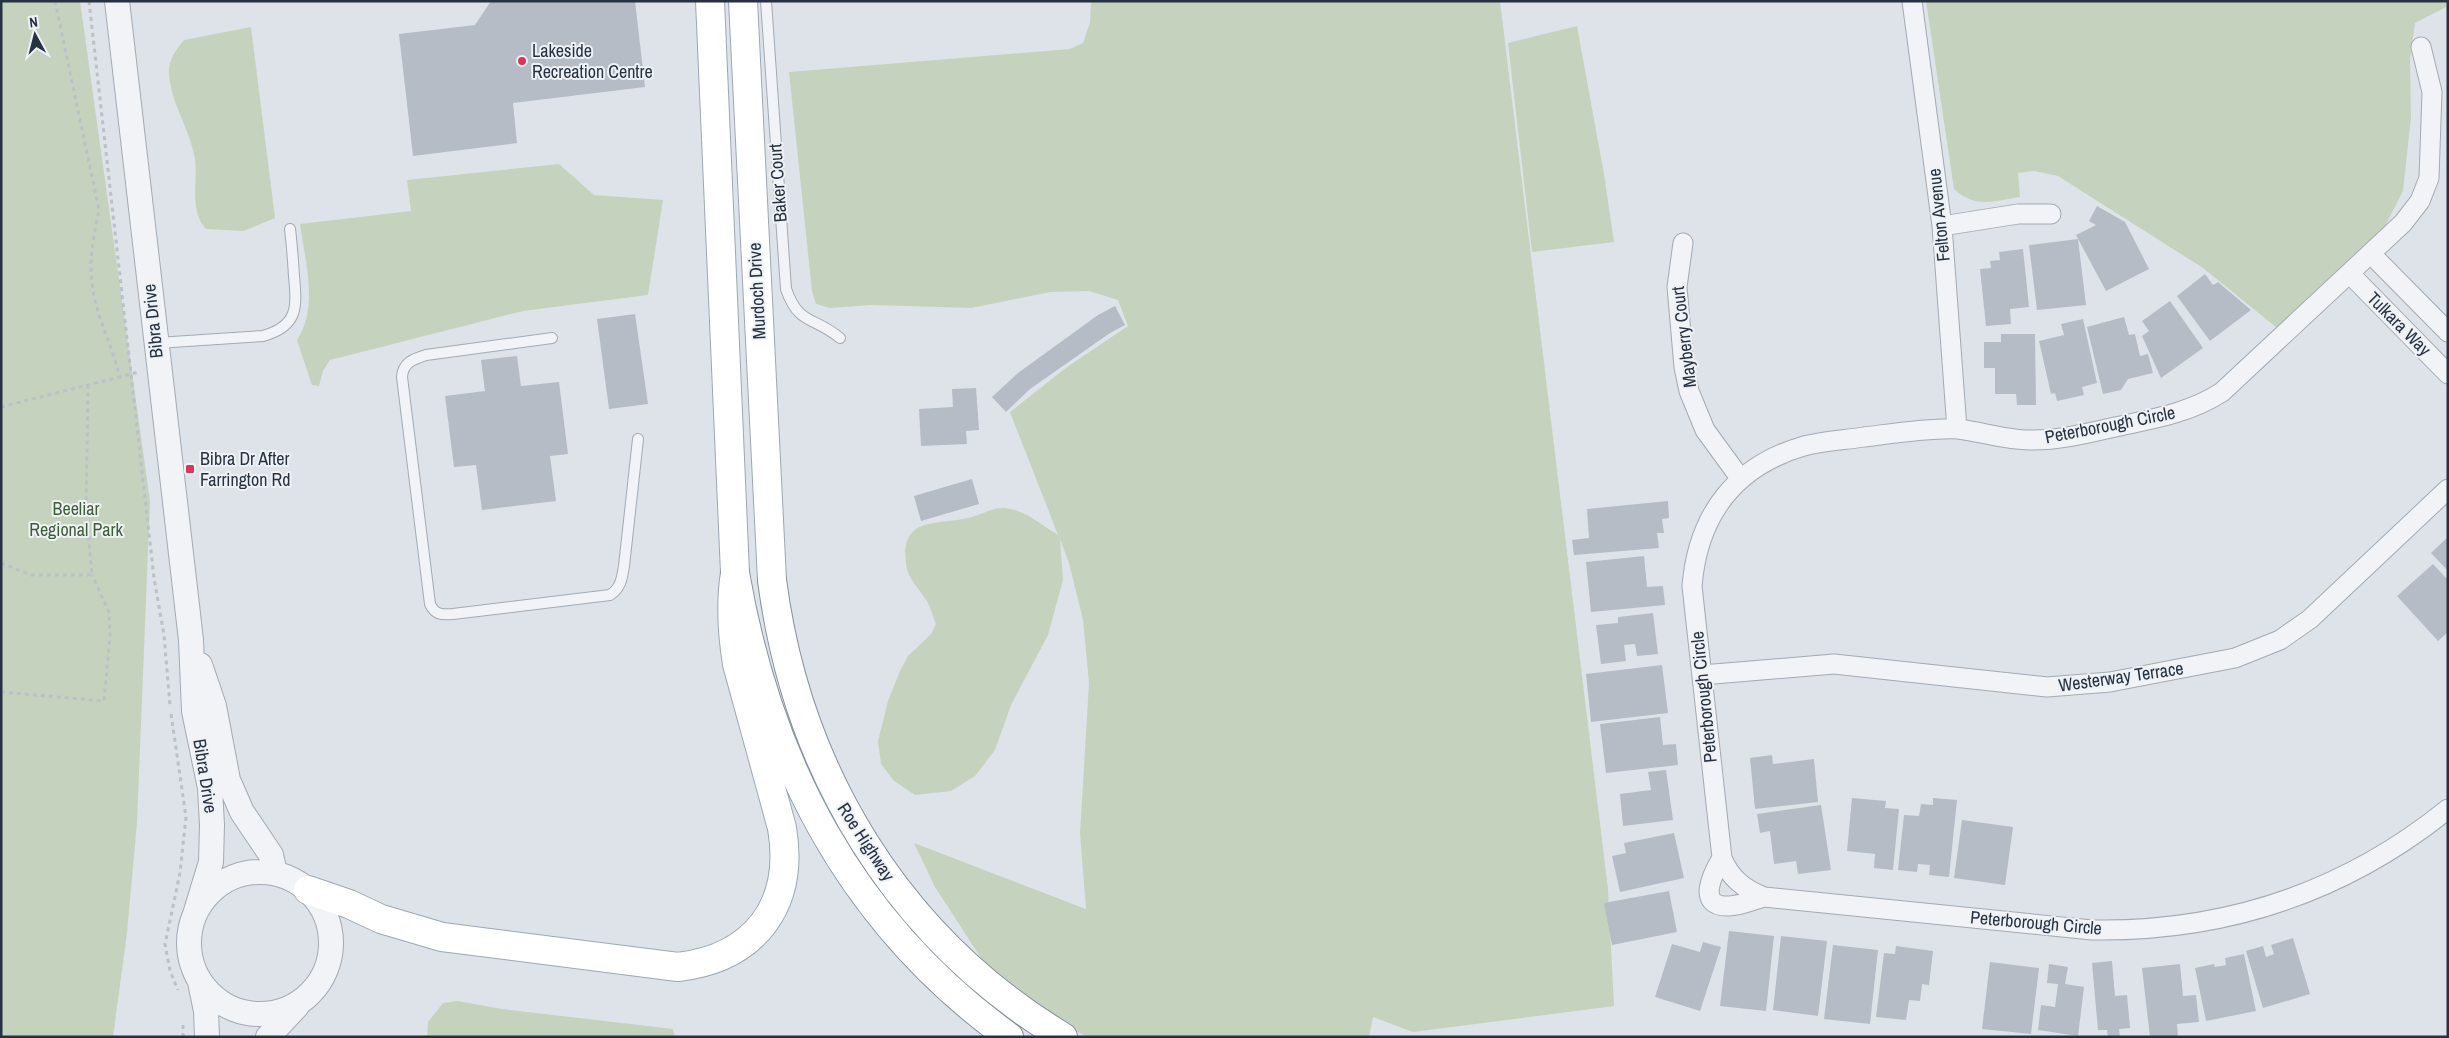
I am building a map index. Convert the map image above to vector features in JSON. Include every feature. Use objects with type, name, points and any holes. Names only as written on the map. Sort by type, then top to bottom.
[{"type":"main road","name":"Murdoch Drive","points":[[710,1],[735,573]]},
{"type":"main road","name":"Murdoch Drive","points":[[743,1],[772,580]]},
{"type":"main road","points":[[308,890],[349,904],[380,919],[442,938],[678,966],[700,964],[721,957],[740,946],[762,926],[780,894],[785,872],[786,850],[782,828],[737,664],[733,638],[731,596],[735,573]]},
{"type":"main road","name":"Roe Highway","points":[[735,573],[748,643],[768,706],[795,778],[831,847],[869,902],[906,947],[948,988],[1009,1037]]},
{"type":"main road","name":"Roe Highway","points":[[772,580],[784,653],[802,715],[834,791],[862,839],[904,899],[948,947],[1010,1001],[1063,1037]]},
{"type":"street","name":"Bibra Drive","points":[[117,1],[191,640],[194,711],[210,788],[211,862],[196,911]]},
{"type":"street","name":"Felton Avenue","points":[[1912,1],[1942,226],[1957,429]]},
{"type":"street","name":"Peterborough Circle","points":[[2421,47],[2432,92],[2428,178],[2426,190],[2413,213],[2222,392],[2194,407],[2100,430],[2047,440],[2012,439],[1957,429],[1885,434],[1805,446],[1770,460],[1740,478],[1717,505],[1703,532],[1694,560],[1692,586],[1722,858],[1731,876],[1739,884],[1764,897],[2092,930],[2132,930],[2171,927],[2259,910],[2338,880],[2391,850],[2448,809]]},
{"type":"street","points":[[1942,226],[2018,214],[2050,214]]},
{"type":"street","name":"Mayberry Court","points":[[1683,243],[1677,287],[1684,367],[1689,391],[1705,430],[1740,478]]},
{"type":"street","name":"Tulkara Way","points":[[2370,254],[2448,332]]},
{"type":"street","name":"Tulkara Way","points":[[2350,274],[2448,374]]},
{"type":"street","name":"Westerway Terrace","points":[[1702,675],[1834,664],[2047,687],[2110,682],[2234,658],[2280,640],[2310,619],[2448,489]]},
{"type":"street","name":"Bibra Drive","points":[[191,640],[214,706],[228,780],[242,812],[271,855],[275,873]]},
{"type":"street","points":[[1722,858],[1712,873],[1708,886],[1715,902],[1727,906],[1764,897]]},
{"type":"street","points":[[207,1037],[206,1011],[200,982],[192,965],[188,947],[190,928],[196,911],[207,895],[230,879],[256,872],[275,873],[293,880],[308,890],[320,904],[328,921],[331,948],[324,976],[314,991],[268,1037]]},
{"type":"street","points":[[200,982],[212,996],[227,1007],[245,1013],[264,1015],[282,1011],[300,1003]]},
{"type":"lane","name":"Baker Court","points":[[766,1],[786,289],[792,306],[801,315],[840,338]]},
{"type":"lane","points":[[156,343],[263,336],[277,332],[287,324],[297,305],[290,229]]},
{"type":"lane","points":[[552,338],[426,354],[404,367],[402,377],[430,604],[437,614],[453,614],[610,595],[616,591],[620,584],[624,566],[638,439]]},
{"type":"path","points":[[55,1],[99,210],[92,243],[92,283],[98,310],[114,352],[118,375]]},
{"type":"path","points":[[89,1],[154,578],[164,635],[172,725],[185,802],[186,835],[165,944],[170,971],[179,995]]},
{"type":"path","points":[[1,407],[118,375],[158,368]]},
{"type":"path","points":[[1,692],[104,701],[110,636],[110,612],[92,575],[86,510],[88,384]]},
{"type":"path","points":[[1,563],[31,575],[92,575]]},
{"type":"path","points":[[182,1037],[183,1018]]},
{"type":"green space","name":"Beeliar Regional Park","points":[[1,1],[80,1],[150,501],[137,823],[127,933],[113,1037],[1,1037]]},
{"type":"green space","points":[[1091,1],[1500,1],[1608,889],[1614,1006],[1413,1032],[1373,1017],[1369,1037],[1087,1037],[1067,1026],[988,969],[935,887],[914,843],[1086,909],[1080,834],[1089,683],[1083,620],[1069,563],[1060,539],[1063,580],[1048,635],[1011,705],[995,750],[975,776],[951,791],[915,795],[894,781],[881,764],[878,741],[888,701],[900,671],[908,656],[931,634],[936,624],[928,603],[907,569],[906,548],[909,537],[915,530],[924,526],[968,518],[1000,508],[1012,509],[1026,514],[1058,535],[1010,412],[1067,367],[1128,326],[1118,300],[1089,291],[1050,292],[971,308],[871,305],[830,308],[816,304],[812,291],[789,72],[1070,49],[1083,43],[1090,23]]},
{"type":"green space","points":[[1926,1],[2448,1],[2448,6],[2415,23],[2410,59],[2411,117],[2403,191],[2383,230],[2277,328],[2203,268],[2058,176],[2034,171],[2018,173],[2020,197],[1993,202],[1970,199],[1954,189]]},
{"type":"green space","points":[[1577,26],[1604,174],[1614,242],[1532,252],[1508,43]]},
{"type":"green space","points":[[251,27],[275,218],[244,231],[206,229],[201,222],[196,205],[196,168],[193,148],[173,96],[170,85],[170,64],[175,51],[184,40]]},
{"type":"green space","points":[[559,164],[594,195],[663,200],[648,295],[523,311],[330,360],[323,371],[319,386],[312,385],[297,340],[304,327],[309,299],[309,284],[300,224],[411,211],[407,180]]},
{"type":"green space","points":[[458,1001],[502,1009],[673,1029],[675,1037],[427,1037],[428,1022],[443,1003]]},
{"type":"building","name":"Lakeside Recreation Centre","points":[[491,1],[635,1],[645,87],[513,103],[517,143],[413,156],[399,34],[475,25]]},
{"type":"building","points":[[2097,206],[2125,222],[2149,269],[2106,291],[2076,235],[2096,225],[2089,221]]},
{"type":"building","points":[[2078,239],[2086,305],[2037,310],[2029,245]]},
{"type":"building","points":[[2023,249],[2029,307],[2010,309],[2011,324],[1986,326],[1980,269],[1991,268],[1990,261],[2000,260],[1999,252]]},
{"type":"building","points":[[2205,274],[2213,285],[2218,282],[2251,310],[2210,341],[2177,296]]},
{"type":"building","points":[[2170,301],[2203,348],[2161,378],[2142,336],[2149,331],[2142,321]]},
{"type":"building","points":[[1115,306],[1125,325],[1110,333],[1030,389],[1006,412],[992,397],[1018,373],[1098,315]]},
{"type":"building","points":[[635,314],[648,404],[609,409],[597,319]]},
{"type":"building","points":[[2124,317],[2129,335],[2135,334],[2140,356],[2148,354],[2153,373],[2128,379],[2121,390],[2103,394],[2087,327]]},
{"type":"building","points":[[2083,319],[2097,383],[2082,387],[2084,395],[2057,401],[2055,393],[2051,394],[2039,341],[2064,335],[2061,324]]},
{"type":"building","points":[[2001,334],[2035,334],[2036,405],[2017,405],[2016,394],[1995,394],[1995,368],[1984,368],[1984,342],[2001,342]]},
{"type":"building","points":[[517,356],[521,386],[559,382],[568,454],[550,456],[556,501],[482,510],[476,465],[454,467],[445,396],[485,391],[481,360]]},
{"type":"building","points":[[976,388],[979,430],[966,431],[967,444],[921,446],[919,409],[953,407],[952,389]]},
{"type":"building","points":[[972,479],[979,504],[921,521],[914,496]]},
{"type":"building","points":[[1668,501],[1669,518],[1662,519],[1664,533],[1657,533],[1659,548],[1574,555],[1572,540],[1589,538],[1587,509]]},
{"type":"building","points":[[2448,537],[2448,571],[2431,553]]},
{"type":"building","points":[[1644,556],[1647,587],[1663,586],[1665,605],[1591,612],[1586,562]]},
{"type":"building","points":[[2433,564],[2448,580],[2448,632],[2438,641],[2397,596]]},
{"type":"building","points":[[1653,613],[1658,654],[1637,656],[1635,644],[1624,645],[1626,661],[1601,664],[1596,625],[1618,623],[1618,617]]},
{"type":"building","points":[[1662,665],[1668,713],[1591,722],[1586,674]]},
{"type":"building","points":[[1660,717],[1663,745],[1676,744],[1678,765],[1606,773],[1600,724]]},
{"type":"building","points":[[1772,755],[1773,764],[1814,759],[1818,802],[1755,809],[1750,758]]},
{"type":"building","points":[[1666,770],[1673,820],[1623,826],[1620,794],[1651,790],[1648,772]]},
{"type":"building","points":[[1852,798],[1886,801],[1885,808],[1899,809],[1893,870],[1874,868],[1875,854],[1847,851]]},
{"type":"building","points":[[1933,798],[1957,800],[1949,877],[1929,875],[1930,865],[1918,864],[1917,872],[1898,870],[1904,815],[1919,816],[1921,804],[1933,805]]},
{"type":"building","points":[[1821,805],[1831,870],[1798,874],[1796,861],[1774,864],[1770,831],[1760,833],[1757,814]]},
{"type":"building","points":[[1962,820],[2013,827],[2005,885],[1954,878]]},
{"type":"building","points":[[1674,833],[1684,878],[1620,892],[1612,856],[1626,853],[1624,843]]},
{"type":"building","points":[[1669,891],[1677,932],[1612,945],[1604,903]]},
{"type":"building","points":[[1729,931],[1774,936],[1766,1011],[1720,1006]]},
{"type":"building","points":[[1781,936],[1827,941],[1818,1016],[1773,1010]]},
{"type":"building","points":[[2293,938],[2310,994],[2263,1008],[2246,951],[2263,946],[2266,957],[2274,954],[2271,945]]},
{"type":"building","points":[[1703,942],[1721,947],[1700,1011],[1655,997],[1672,944],[1700,952]]},
{"type":"building","points":[[1833,945],[1878,950],[1870,1024],[1824,1019]]},
{"type":"building","points":[[1896,946],[1933,951],[1929,985],[1922,984],[1920,1001],[1909,1000],[1906,1020],[1876,1017],[1884,953],[1895,954]]},
{"type":"building","points":[[2244,954],[2256,1011],[2206,1021],[2195,968],[2214,964],[2215,967],[2226,965],[2225,958]]},
{"type":"building","points":[[2112,961],[2115,996],[2127,995],[2130,1028],[2119,1029],[2120,1037],[2108,1037],[2107,1030],[2098,1030],[2092,963]]},
{"type":"building","points":[[1990,962],[2039,968],[2031,1034],[1982,1029]]},
{"type":"building","points":[[2049,964],[2068,967],[2065,984],[2084,987],[2078,1036],[2038,1030],[2041,1005],[2055,1007],[2058,984],[2047,983]]},
{"type":"building","points":[[2180,964],[2183,996],[2196,995],[2199,1022],[2177,1024],[2178,1037],[2150,1037],[2142,968]]},
{"type":"place","name":"Lakeside Recreation Centre","points":[[522,61]]},
{"type":"place","name":"Bibra Dr After Farrington Rd","points":[[190,469]]}]
